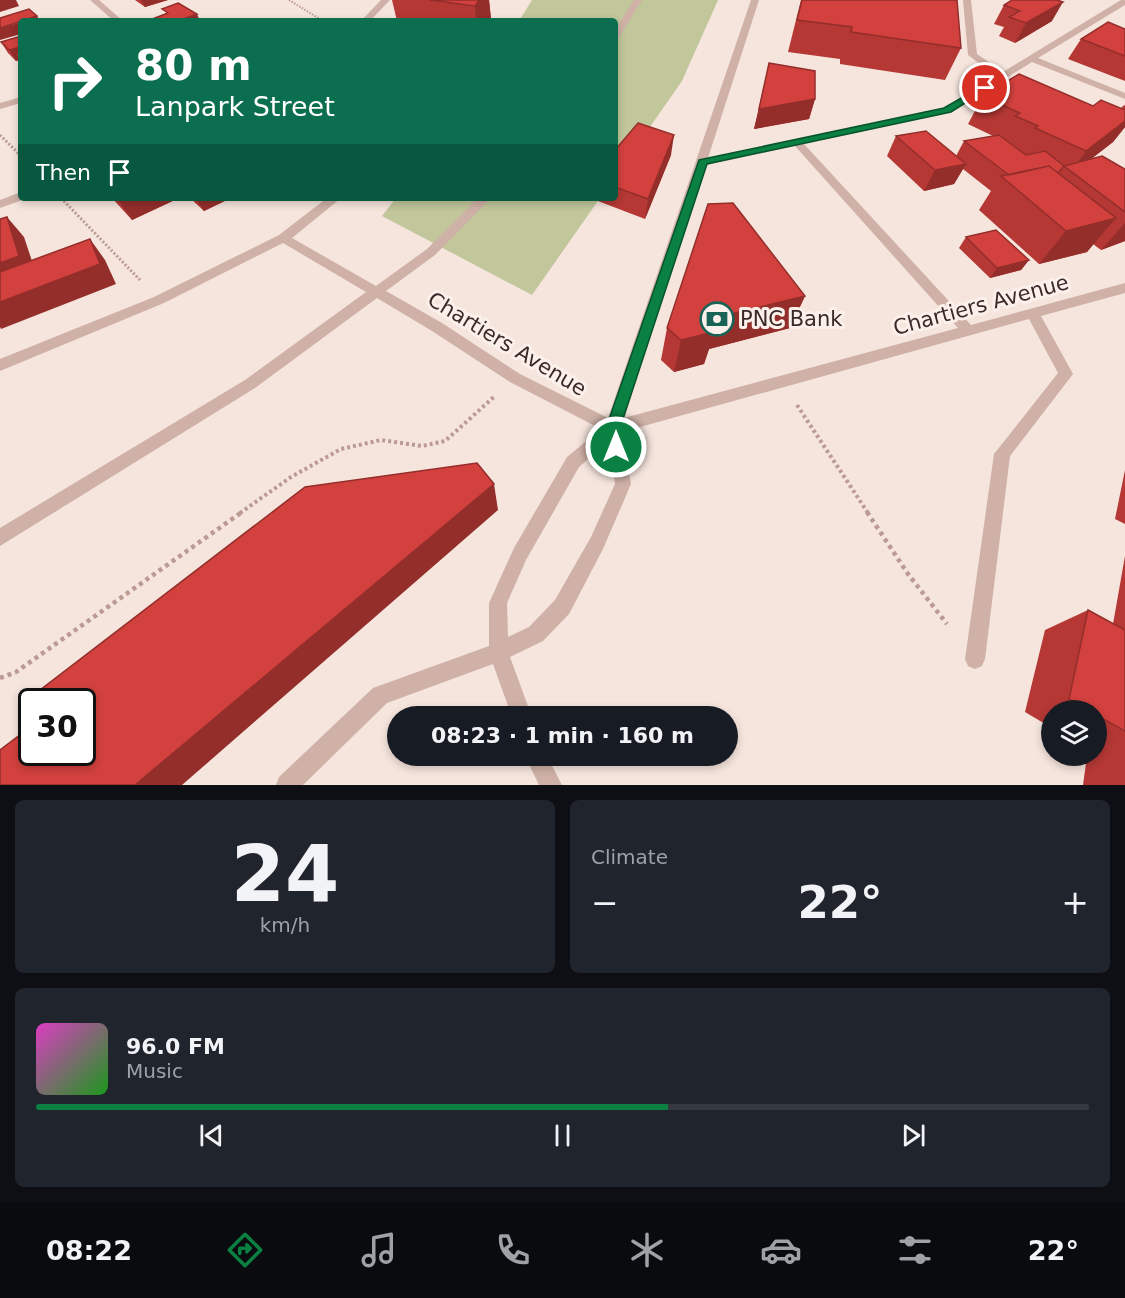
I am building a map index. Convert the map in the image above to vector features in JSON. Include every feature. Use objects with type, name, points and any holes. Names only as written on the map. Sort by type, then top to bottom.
[{"type":"street","points":[[94,0],[115,18]]},
{"type":"street","points":[[367,18],[387,0]]},
{"type":"street","points":[[618,32],[638,0]]},
{"type":"street","points":[[287,785],[380,695],[499,652],[536,634],[562,607],[597,543],[623,484],[613,428],[755,0]]},
{"type":"street","points":[[967,0],[973,55],[1004,77]]},
{"type":"street","points":[[703,162],[947,110],[1125,1]]},
{"type":"street","points":[[1033,59],[1125,96]]},
{"type":"street","points":[[0,106],[18,101]]},
{"type":"street","points":[[797,142],[968,330]]},
{"type":"street","points":[[0,204],[18,197]]},
{"type":"street","points":[[0,365],[159,300],[283,238],[331,201]]},
{"type":"street","points":[[0,538],[250,384],[431,252],[482,201]]},
{"type":"street","name":"Chartiers Avenue","points":[[283,238],[437,327],[515,378],[613,428],[1125,288]]},
{"type":"street","points":[[975,660],[1002,454],[1066,374],[1032,313]]},
{"type":"street","points":[[518,706],[499,652],[498,603],[520,554],[573,462],[613,428]]},
{"type":"street","points":[[541,766],[551,785]]},
{"type":"path","points":[[289,0],[318,18]]},
{"type":"path","points":[[0,135],[18,153]]},
{"type":"path","points":[[64,201],[159,300]]},
{"type":"path","points":[[781,382],[908,574],[975,660]]},
{"type":"path","points":[[0,678],[16,672],[291,477],[341,449],[381,440],[422,446],[445,441],[479,411]]},
{"type":"green space","points":[[532,0],[718,0],[682,81],[618,173],[618,18],[521,18]]},
{"type":"green space","points":[[394,201],[598,201],[532,295],[382,216]]},
{"type":"building","points":[[430,0],[479,0],[475,6]]},
{"type":"building","points":[[802,0],[957,0],[961,48],[851,32],[852,27],[797,20]]},
{"type":"building","points":[[1012,0],[1063,2],[1026,23],[1009,17],[1020,11],[1004,5]]},
{"type":"building","points":[[178,3],[197,14],[186,18],[155,18],[168,13],[162,9]]},
{"type":"building","points":[[29,9],[37,16],[18,18],[18,22],[0,28],[0,18]]},
{"type":"building","points":[[1108,22],[1125,29],[1125,56],[1081,39]]},
{"type":"building","points":[[18,37],[18,48],[9,50],[1,42]]},
{"type":"building","points":[[769,63],[815,71],[815,99],[759,109]]},
{"type":"building","points":[[1019,74],[1093,106],[1101,100],[1125,110],[1125,121],[1086,151],[1035,128],[1038,126],[1015,116],[1020,113],[983,96]]},
{"type":"building","points":[[638,123],[674,135],[648,199],[618,188],[618,146]]},
{"type":"building","points":[[926,131],[966,164],[935,170],[896,136]]},
{"type":"building","points":[[999,135],[1026,155],[1045,151],[1064,166],[1058,173],[1049,166],[1009,175],[964,141]]},
{"type":"building","points":[[1102,156],[1125,169],[1125,212],[1064,166]]},
{"type":"building","points":[[1049,166],[1116,218],[1066,231],[1001,176]]},
{"type":"building","points":[[733,203],[805,296],[706,320],[714,332],[681,340],[667,328],[708,204]]},
{"type":"building","points":[[7,217],[19,256],[0,263],[0,219]]},
{"type":"building","points":[[996,230],[1029,260],[997,268],[966,237]]},
{"type":"building","points":[[90,239],[100,264],[0,302],[0,272]]},
{"type":"building","points":[[477,463],[494,484],[135,785],[0,785],[0,750],[18,736],[18,766],[96,766],[96,688],[43,688],[305,487]]},
{"type":"building","points":[[1088,610],[1125,630],[1125,731],[1107,721],[1107,700],[1069,699]]},
{"type":"place","name":"PNC Bank","points":[[717,319]]},
{"type":"route","points":[[616,447],[613,428],[703,162],[947,110],[985,88]]}]
